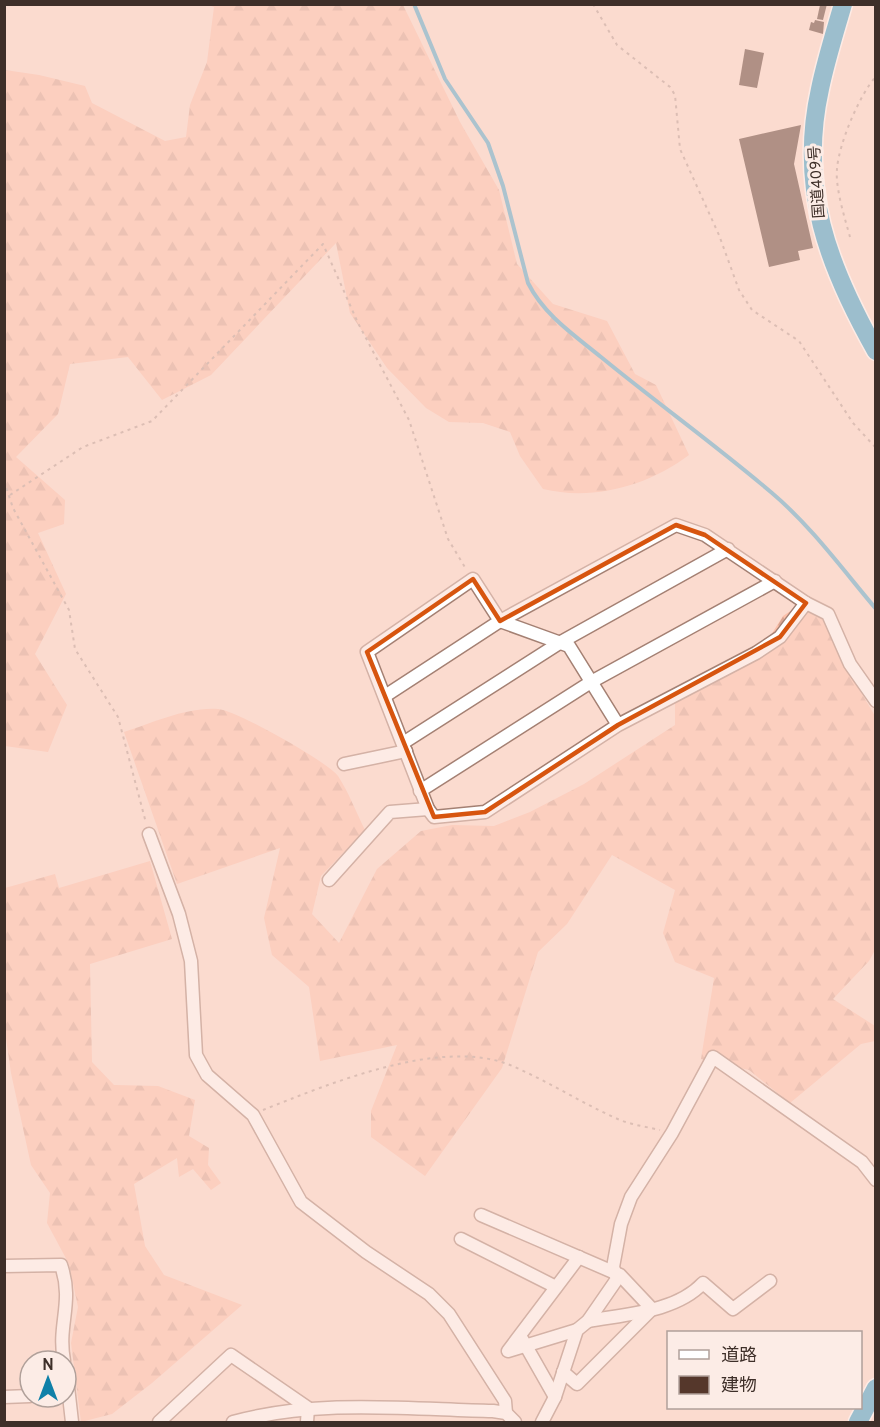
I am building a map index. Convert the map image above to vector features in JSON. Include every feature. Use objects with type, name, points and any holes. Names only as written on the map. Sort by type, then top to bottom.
[{"type":"highway","name":"国道409号","points":[[843,4],[819,91],[814,136],[815,177],[824,242],[847,300],[876,351]]},
{"type":"highway","points":[[858,1422],[876,1388]]},
{"type":"street","points":[[385,696],[500,621],[676,525],[705,535],[806,603],[828,614],[835,624],[850,664],[876,700]]},
{"type":"street","points":[[344,764],[404,747],[561,642],[728,549]]},
{"type":"street","points":[[618,725],[569,646],[500,621],[473,579],[367,652],[428,809],[434,817],[484,812],[618,725],[764,648],[780,637],[806,603]]},
{"type":"street","points":[[420,790],[591,682],[775,581]]},
{"type":"street","points":[[329,880],[390,812],[428,809]]},
{"type":"street","points":[[149,834],[179,914],[191,961],[196,1055],[207,1076],[253,1114],[301,1202],[366,1252],[429,1294],[449,1314],[505,1401],[506,1413],[515,1422]]},
{"type":"street","points":[[523,1341],[577,1330],[588,1321],[617,1279],[614,1273],[621,1224],[632,1197],[672,1132],[713,1057],[862,1162],[876,1180]]},
{"type":"street","points":[[481,1215],[620,1275],[652,1309]]},
{"type":"street","points":[[461,1239],[556,1287]]},
{"type":"street","points":[[523,1341],[556,1287],[579,1257]]},
{"type":"street","points":[[4,1266],[61,1265],[68,1297],[62,1333],[63,1349]]},
{"type":"street","points":[[588,1321],[652,1309],[687,1298],[703,1282],[733,1309],[770,1281]]},
{"type":"street","points":[[563,1372],[577,1384],[652,1309]]},
{"type":"street","points":[[542,1422],[555,1397],[577,1330]]},
{"type":"street","points":[[523,1341],[555,1397]]},
{"type":"street","points":[[159,1422],[231,1355],[308,1408]]},
{"type":"street","points":[[233,1422],[308,1408],[459,1416],[506,1413]]},
{"type":"street","points":[[307,1422],[308,1408]]},
{"type":"path","points":[[593,4],[617,45],[670,87],[675,95],[680,149],[719,235],[739,290],[752,310],[799,341],[853,423],[876,448]]},
{"type":"path","points":[[850,237],[836,170],[842,147],[866,88],[876,76]]},
{"type":"path","points":[[10,495],[83,447],[152,421],[323,244],[358,323],[409,420],[448,539],[473,579]]},
{"type":"path","points":[[4,481],[14,508],[69,610],[75,649],[118,717],[149,834]]},
{"type":"path","points":[[253,1114],[330,1083],[390,1066],[421,1060],[468,1058],[507,1064],[551,1083],[622,1121],[672,1132]]},
{"type":"highlighted area","points":[[676,525],[705,535],[806,603],[780,637],[618,725],[485,812],[434,817],[367,652],[473,579],[500,621]]},
{"type":"green space","points":[[208,5],[403,5],[460,122],[499,190],[517,264],[553,304],[607,321],[635,374],[656,385],[689,455],[656,475],[619,488],[581,493],[543,489],[520,456],[510,432],[483,423],[449,422],[426,408],[387,368],[350,313],[336,243],[211,375],[162,400],[128,357],[70,364],[58,414],[16,457],[65,500],[64,524],[38,533],[66,594],[35,654],[67,705],[48,752],[5,746],[5,70],[85,86],[92,103],[165,141],[186,137],[190,105],[207,62],[214,7]]},
{"type":"green space","points":[[805,601],[822,613],[849,672],[875,716],[875,950],[869,961],[833,999],[875,1026],[875,1041],[861,1044],[790,1103],[749,1070],[701,1059],[714,978],[675,962],[663,933],[675,890],[612,855],[567,924],[538,952],[502,1068],[425,1176],[371,1137],[371,1111],[397,1045],[320,1061],[309,987],[272,955],[264,918],[280,848],[177,884],[124,732],[194,710],[218,709],[243,718],[281,738],[331,769],[338,776],[365,830],[321,876],[312,914],[339,943],[377,869],[421,831],[452,825],[494,826],[530,812],[584,784],[675,725],[675,691],[764,646],[783,616]]},
{"type":"green space","points":[[150,861],[172,939],[90,964],[92,1062],[114,1085],[158,1086],[195,1100],[189,1136],[209,1148],[208,1165],[221,1183],[211,1190],[193,1169],[179,1177],[177,1158],[134,1184],[145,1246],[164,1275],[242,1305],[152,1383],[112,1414],[81,1422],[78,1398],[78,1349],[72,1349],[71,1343],[78,1307],[69,1264],[47,1223],[50,1193],[31,1165],[11,1073],[4,1024],[5,888],[55,874],[59,888]]},
{"type":"building","points":[[827,4],[823,20],[817,19],[820,5]]},
{"type":"building","points":[[815,20],[824,22],[823,34],[809,30],[811,22],[814,23]]},
{"type":"building","points":[[745,49],[764,53],[757,88],[739,85]]},
{"type":"building","points":[[801,125],[794,164],[813,248],[798,251],[800,260],[769,267],[739,139]]},
{"type":"waterway","points":[[414,4],[445,79],[488,143],[503,186],[528,283],[542,305],[570,332],[772,493],[800,520],[876,609]]}]
